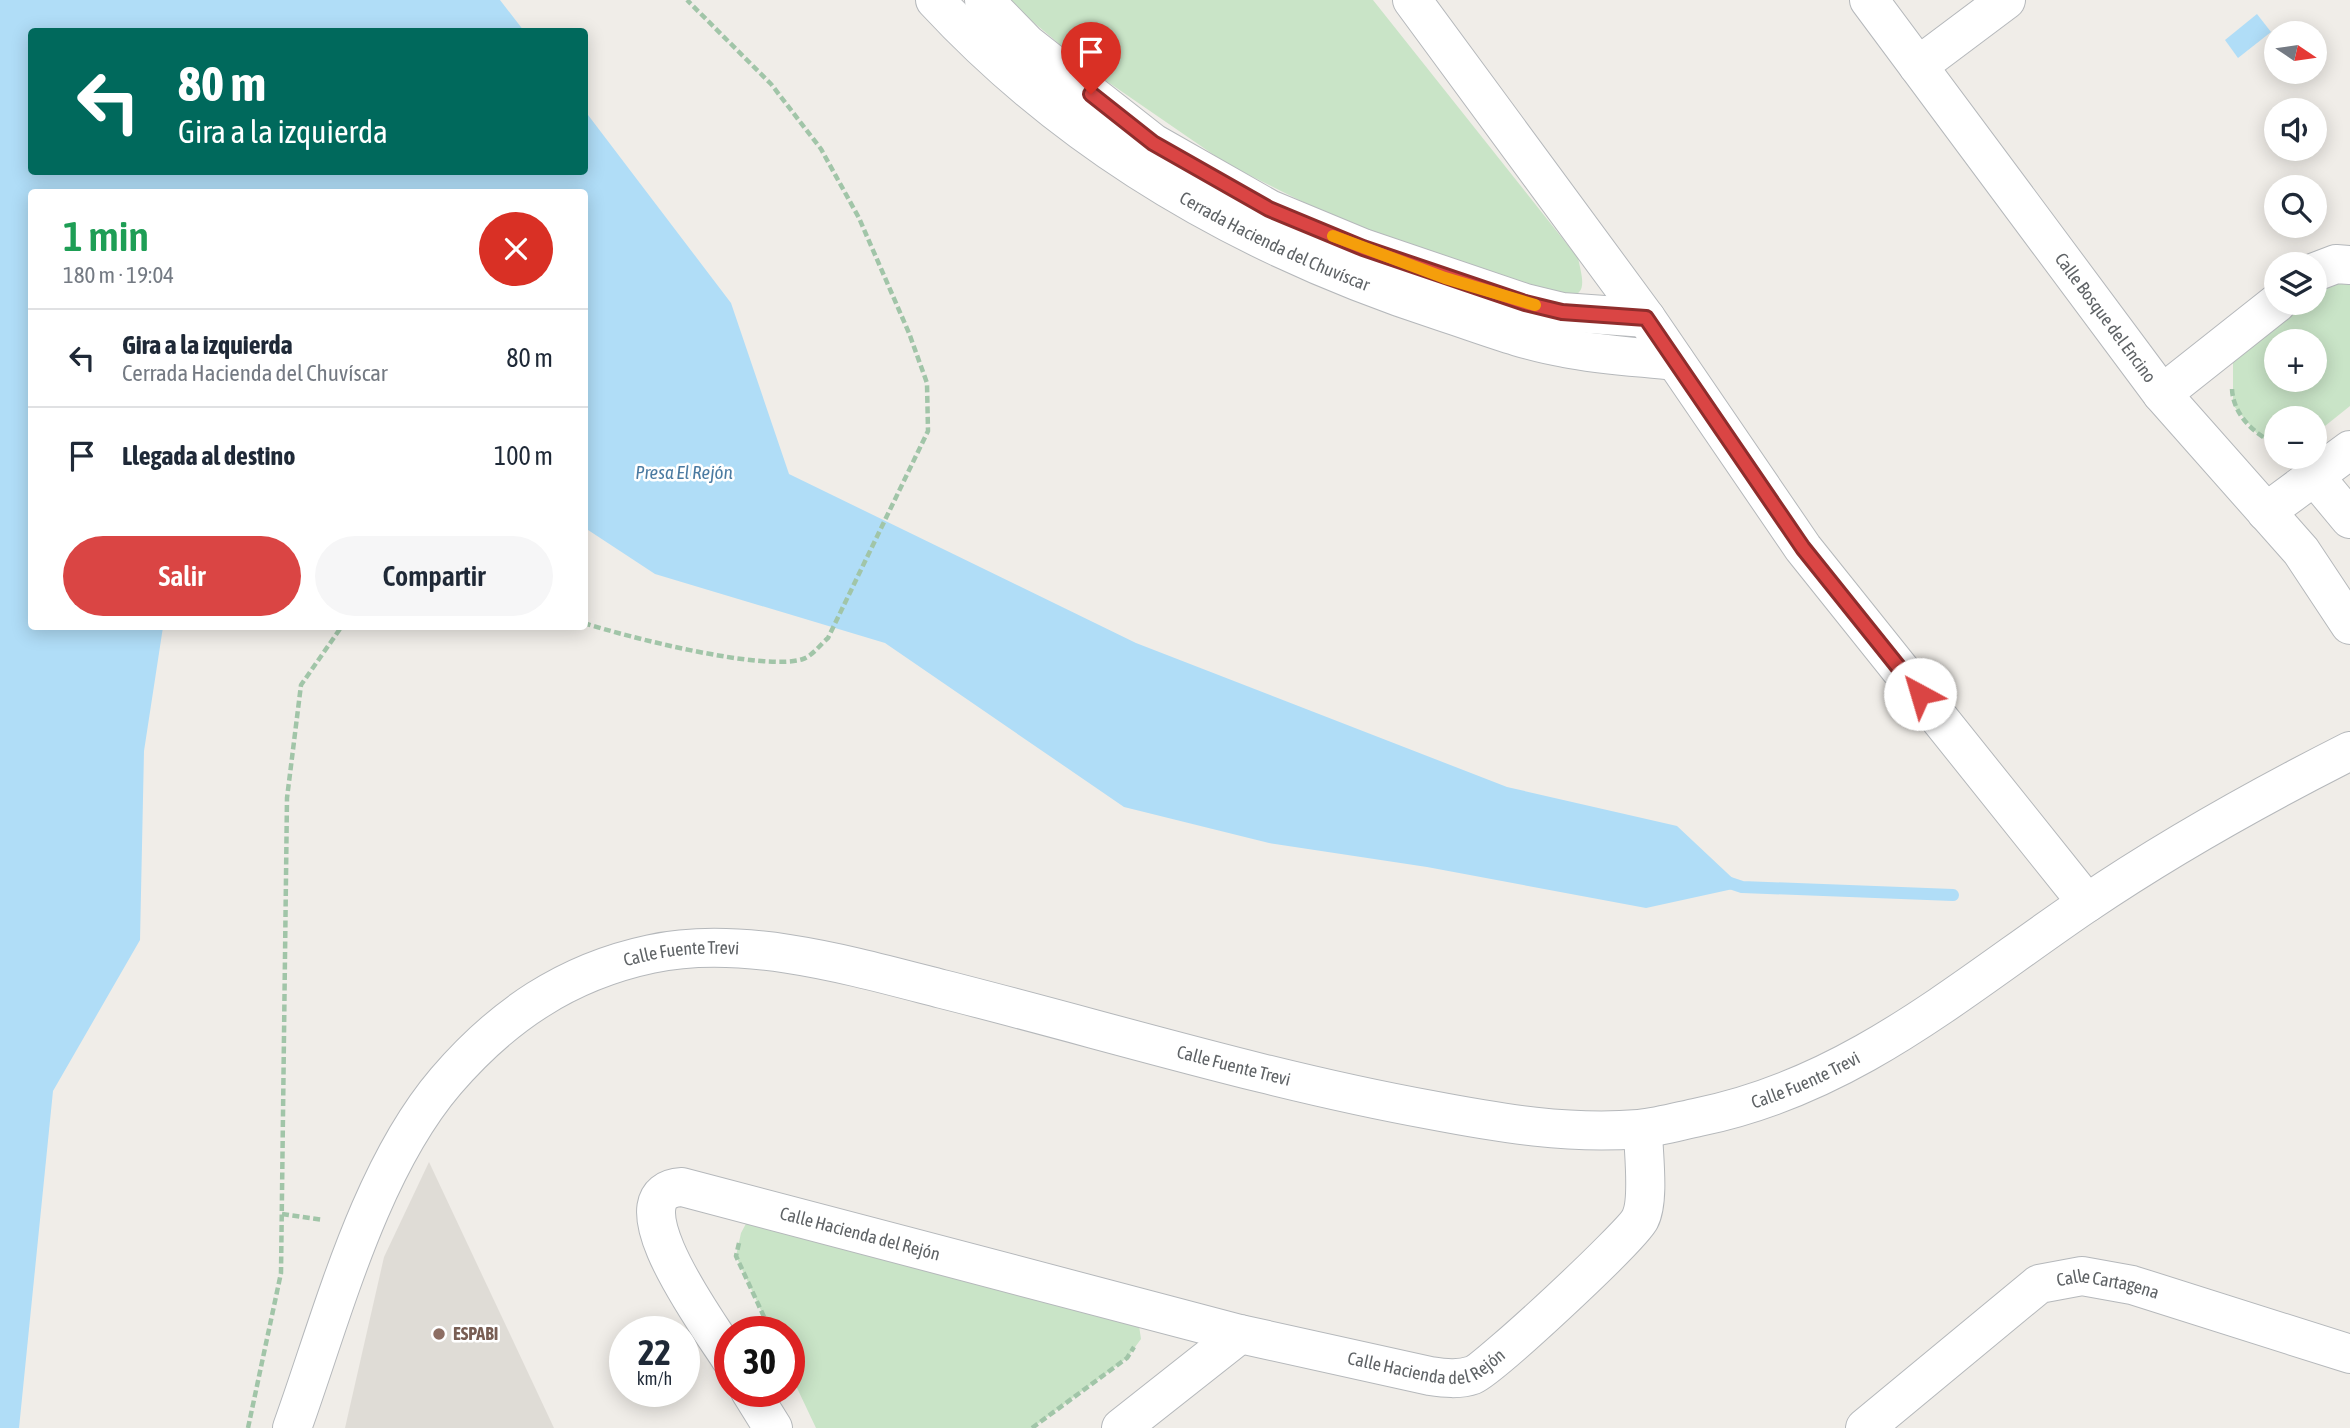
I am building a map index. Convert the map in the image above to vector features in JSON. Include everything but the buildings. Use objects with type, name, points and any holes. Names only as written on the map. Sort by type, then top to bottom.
[{"type":"street","name":"Cerrada Hacienda del Chuvíscar","points":[[935,0],[974,43],[1119,159],[1195,207],[1261,241],[1387,294],[1517,336],[1563,348],[1675,361]]},
{"type":"street","name":"Cerrada Hacienda del Chuvíscar","points":[[984,0],[1027,44],[1153,143],[1269,209],[1363,248],[1525,303],[1562,312],[1646,318]]},
{"type":"street","points":[[1412,0],[1646,318],[1803,548],[2087,903]]},
{"type":"street","name":"Calle Bosque del Encino","points":[[1869,0],[2162,394],[2301,551],[2350,625]]},
{"type":"street","points":[[1918,66],[2006,0]]},
{"type":"street","points":[[2327,267],[2336,264],[2350,265]]},
{"type":"street","points":[[2162,394],[2264,313]]},
{"type":"street","points":[[2266,512],[2350,450]]},
{"type":"street","points":[[2315,477],[2350,519]]},
{"type":"street","name":"Calle Fuente Trevi","points":[[292,1428],[356,1247],[393,1161],[443,1084],[510,1016],[579,976],[654,953],[716,949],[776,951],[877,972],[1336,1093],[1499,1123],[1572,1130],[1643,1129],[1734,1110],[1812,1083],[1892,1040],[2087,903],[2283,785],[2350,751]]},
{"type":"street","name":"Calle Hacienda del Rejón","points":[[714,1332],[666,1253],[655,1226],[657,1202],[666,1190],[673,1187],[682,1187],[1240,1334],[1447,1379],[1473,1375],[1587,1275],[1641,1219],[1644,1204],[1643,1129]]},
{"type":"street","name":"Calle Cartagena","points":[[1865,1428],[2039,1284],[2057,1279],[2081,1276],[2132,1285],[2350,1354]]},
{"type":"street","points":[[1121,1428],[1240,1334]]},
{"type":"street","points":[[760,1407],[773,1428]]},
{"type":"path","points":[[588,624],[630,638],[772,663],[805,659],[828,638],[928,431],[927,383],[909,333],[859,218],[821,149],[771,84],[687,0]]},
{"type":"path","points":[[248,1428],[281,1273],[287,798],[301,685],[339,630]]},
{"type":"path","points":[[1031,1428],[1127,1358],[1141,1339]]},
{"type":"shaded area","name":"ESPABI","points":[[429,1162],[554,1428],[345,1428],[384,1257]]},
{"type":"green space","points":[[1007,0],[1373,0],[1578,258],[1582,287],[1574,295],[1556,295],[1347,224],[1227,164],[1089,69]]},
{"type":"green space","points":[[2350,279],[2350,406],[2327,424],[2327,406],[2264,406],[2264,439],[2233,405],[2233,362],[2264,335],[2264,392],[2327,392],[2327,329],[2271,329],[2287,315],[2327,315],[2327,288]]},
{"type":"green space","points":[[749,1218],[1138,1319],[1141,1339],[1127,1358],[1032,1428],[816,1428],[805,1405],[805,1316],[764,1316],[736,1256],[741,1233]]},
{"type":"water","name":"Presa El Rejón","points":[[0,0],[500,0],[522,28],[28,28],[28,175],[588,175],[588,115],[731,303],[789,474],[1136,643],[1507,787],[1677,826],[1742,887],[1646,908],[1427,867],[1269,843],[1124,807],[885,643],[655,574],[588,530],[588,189],[28,189],[28,630],[163,630],[144,751],[140,940],[53,1091],[19,1428],[0,1428]]},
{"type":"water","points":[[2257,14],[2264,23],[2264,38],[2238,58],[2225,40]]},
{"type":"waterway","points":[[1727,882],[1742,887],[1953,895]]},
{"type":"slow traffic","points":[[1333,236],[1445,278],[1535,305]]},
{"type":"place","name":"ESPABI","points":[[439,1334]]},
{"type":"route","points":[[1091,94],[1153,143],[1269,209],[1363,248],[1525,303],[1562,312],[1646,318],[1803,548],[1920,694]]}]
